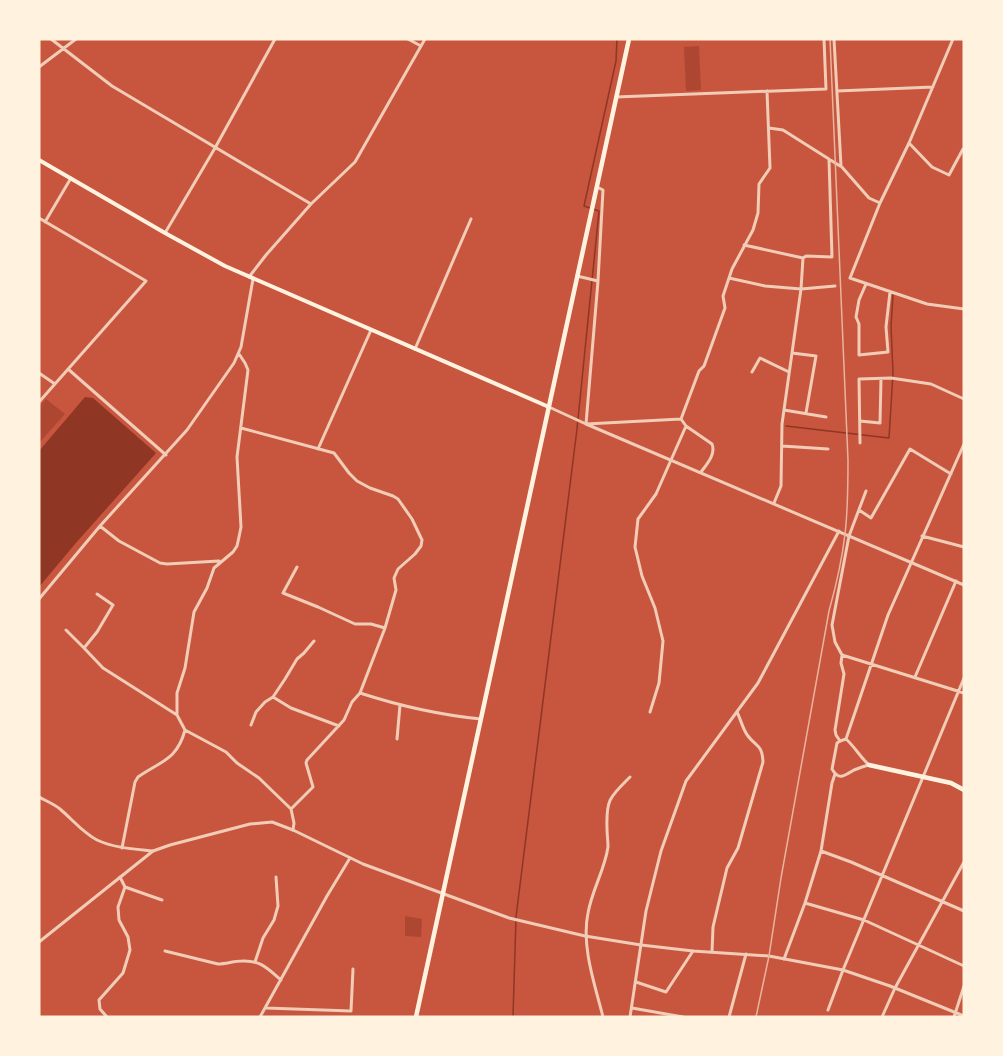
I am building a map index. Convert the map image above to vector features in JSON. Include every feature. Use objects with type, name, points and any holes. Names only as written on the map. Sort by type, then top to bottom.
[{"type":"main road","points":[[416,1017],[629,39]]},
{"type":"main road","points":[[39,160],[225,266],[549,406]]},
{"type":"main road","points":[[869,765],[951,783],[964,790]]},
{"type":"street","points":[[51,39],[112,86],[311,204]]},
{"type":"street","points":[[39,67],[76,39]]},
{"type":"street","points":[[165,233],[275,39]]},
{"type":"street","points":[[408,39],[421,46]]},
{"type":"street","points":[[39,599],[100,525],[166,455],[200,413],[239,354],[251,278],[266,255],[311,204],[355,162],[425,39]]},
{"type":"street","points":[[616,97],[826,89],[824,39]]},
{"type":"street","points":[[834,39],[841,166]]},
{"type":"street","points":[[953,39],[909,143],[880,203],[850,278],[927,304],[964,309]]},
{"type":"street","points":[[837,92],[933,87]]},
{"type":"street","points":[[681,419],[699,370],[704,366],[725,308],[723,296],[732,268],[753,230],[758,213],[759,184],[770,168],[767,91]]},
{"type":"street","points":[[769,128],[783,130],[841,166],[869,198],[880,203]]},
{"type":"street","points":[[909,143],[932,167],[949,175],[964,149]]},
{"type":"street","points":[[744,245],[803,258],[832,256],[829,159]]},
{"type":"street","points":[[45,222],[71,178]]},
{"type":"street","points":[[586,423],[603,190],[597,187]]},
{"type":"street","points":[[39,218],[146,281],[39,402]]},
{"type":"street","points":[[415,349],[471,219]]},
{"type":"street","points":[[774,503],[781,486],[784,410],[801,289],[803,258]]},
{"type":"street","points":[[577,276],[597,281]]},
{"type":"street","points":[[729,278],[765,286],[801,289],[835,286]]},
{"type":"street","points":[[866,284],[859,300],[856,317],[859,324],[859,355],[888,352],[886,327],[890,292]]},
{"type":"street","points":[[318,449],[371,330]]},
{"type":"street","points":[[792,353],[816,356],[806,413]]},
{"type":"street","points":[[239,354],[248,370],[237,457],[241,527],[237,546],[214,568],[207,588],[194,612],[185,668],[177,693],[177,715],[185,730],[226,752],[237,763],[260,778],[291,809],[294,823],[292,830]]},
{"type":"street","points":[[752,372],[760,358],[789,372]]},
{"type":"street","points":[[68,369],[166,455]]},
{"type":"street","points":[[39,373],[55,384]]},
{"type":"street","points":[[860,443],[859,379],[891,378],[931,384],[964,399]]},
{"type":"street","points":[[860,421],[880,423],[881,379]]},
{"type":"street","points":[[549,406],[964,585]]},
{"type":"street","points":[[784,410],[826,417]]},
{"type":"street","points":[[586,423],[681,419]]},
{"type":"street","points":[[681,419],[686,426],[714,447],[714,452],[701,472]]},
{"type":"street","points":[[650,712],[658,683],[663,641],[656,608],[642,576],[635,547],[638,519],[656,494],[686,426]]},
{"type":"street","points":[[241,428],[333,453],[357,481],[398,499],[412,519],[422,540],[415,554],[398,568],[394,578],[396,590],[385,628],[360,693],[352,702],[344,720],[307,760],[313,787],[291,809]]},
{"type":"street","points":[[846,739],[888,615],[964,444]]},
{"type":"street","points":[[782,446],[828,449]]},
{"type":"street","points":[[859,510],[872,518],[910,449],[951,474]]},
{"type":"street","points":[[840,741],[835,730],[844,674],[841,663],[842,655],[835,642],[832,624],[849,536],[866,491]]},
{"type":"street","points":[[100,525],[119,541],[160,563],[221,561]]},
{"type":"street","points":[[630,1017],[646,911],[661,851],[686,781],[758,683],[839,531]]},
{"type":"street","points":[[922,536],[964,547]]},
{"type":"street","points":[[297,567],[283,593],[355,624],[371,624],[385,628]]},
{"type":"street","points":[[915,677],[956,581]]},
{"type":"street","points":[[84,648],[97,633],[113,605],[97,594]]},
{"type":"street","points":[[66,630],[103,668],[177,715]]},
{"type":"street","points":[[251,725],[256,712],[273,697],[297,659],[314,641]]},
{"type":"street","points":[[842,655],[964,693]]},
{"type":"street","points":[[828,1010],[964,678]]},
{"type":"street","points":[[360,693],[435,713],[481,719]]},
{"type":"street","points":[[273,697],[291,708],[339,726]]},
{"type":"street","points":[[397,739],[400,705]]},
{"type":"street","points":[[712,952],[713,927],[727,868],[738,848],[763,762],[759,746],[748,736],[737,712]]},
{"type":"street","points":[[123,848],[135,782],[138,777],[172,757],[185,730]]},
{"type":"street","points":[[846,739],[837,743],[835,749],[832,769],[835,774],[845,776],[869,765]]},
{"type":"street","points":[[846,739],[869,765]]},
{"type":"street","points":[[784,959],[821,851],[835,774]]},
{"type":"street","points":[[603,1017],[585,936],[587,914],[608,846],[606,810],[609,800],[630,777]]},
{"type":"street","points":[[39,797],[54,805],[95,839],[123,848],[153,851]]},
{"type":"street","points":[[39,942],[153,851],[261,822],[272,822],[350,858],[520,921],[585,936],[641,945],[769,956],[843,970],[895,988],[955,1015],[964,1016]]},
{"type":"street","points":[[821,851],[964,911]]},
{"type":"street","points":[[260,1017],[350,858]]},
{"type":"street","points":[[882,1017],[895,988],[964,862]]},
{"type":"street","points":[[120,877],[125,887],[162,900]]},
{"type":"street","points":[[255,962],[278,906],[276,877]]},
{"type":"street","points":[[107,1017],[100,1009],[99,1000],[123,973],[130,950],[128,937],[119,920],[118,908],[125,887]]},
{"type":"street","points":[[805,903],[864,920],[964,966]]},
{"type":"street","points":[[165,951],[218,964],[241,961],[261,963],[281,980]]},
{"type":"street","points":[[636,982],[666,992],[693,951]]},
{"type":"street","points":[[729,1017],[746,954]]},
{"type":"street","points":[[266,1008],[351,1011],[353,969]]},
{"type":"street","points":[[955,1015],[964,987]]},
{"type":"street","points":[[632,1008],[683,1017]]},
{"type":"shaded area","points":[[699,46],[701,90],[686,91],[684,47]]},
{"type":"shaded area","points":[[85,397],[93,398],[156,453],[39,587],[39,451]]},
{"type":"shaded area","points":[[46,399],[65,414],[39,443],[39,407]]},
{"type":"shaded area","points":[[405,916],[422,919],[421,937],[405,936]]},
{"type":"waterway","points":[[513,1017],[516,917],[577,429],[599,211],[584,206],[616,61],[617,39]]},
{"type":"waterway","points":[[786,426],[889,438],[893,373],[891,326],[893,295]]},
{"type":"railway","points":[[756,1017],[769,956],[829,611],[844,544],[847,515],[848,460],[830,39]]}]
